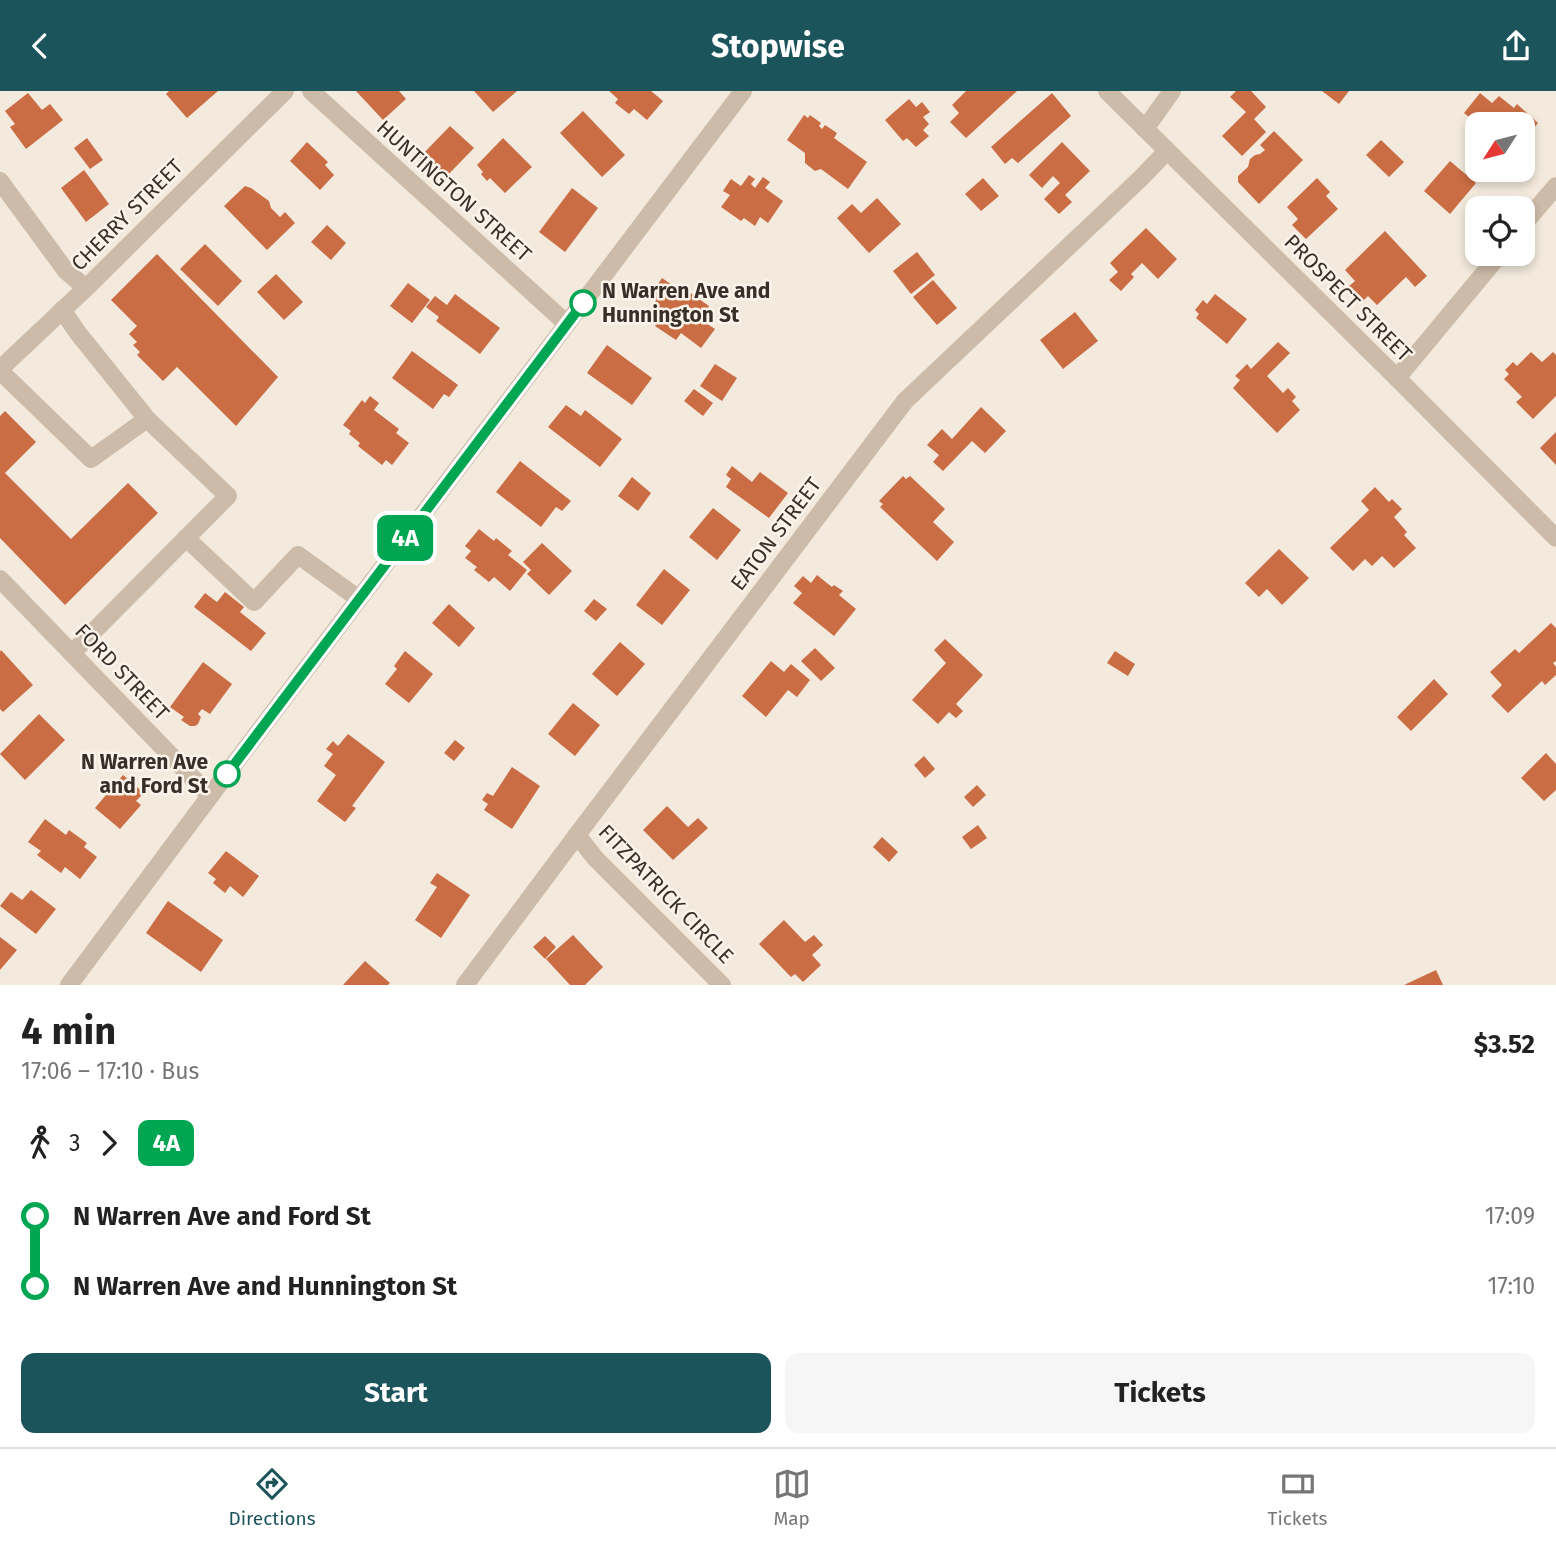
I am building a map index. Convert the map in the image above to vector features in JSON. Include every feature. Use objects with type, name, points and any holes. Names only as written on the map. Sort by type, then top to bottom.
[{"type":"street","name":"CHERRY STREET","points":[[0,370],[285,91]]},
{"type":"street","name":"HUNTINGTON STREET","points":[[311,91],[567,324]]},
{"type":"street","points":[[69,985],[743,91]]},
{"type":"street","name":"PROSPECT STREET","points":[[1107,91],[1556,538]]},
{"type":"street","points":[[1145,129],[1172,91]]},
{"type":"street","name":"EATON STREET","points":[[465,985],[905,401],[1167,151]]},
{"type":"street","points":[[0,181],[66,271],[86,288]]},
{"type":"street","points":[[1535,211],[1556,186]]},
{"type":"street","points":[[1397,378],[1490,266]]},
{"type":"street","points":[[62,310],[147,419],[228,496],[72,653]]},
{"type":"street","points":[[0,370],[91,459],[147,419]]},
{"type":"street","points":[[186,538],[254,602],[298,555],[359,599]]},
{"type":"street","name":"FORD STREET","points":[[0,579],[210,796]]},
{"type":"street","name":"FITZPATRICK CIRCLE","points":[[576,835],[595,858],[722,985]]},
{"type":"building","points":[[169,91],[218,91],[187,118],[166,94]]},
{"type":"building","points":[[356,91],[399,91],[406,99],[383,120]]},
{"type":"building","points":[[474,91],[517,91],[493,112]]},
{"type":"building","points":[[609,91],[651,91],[663,101],[647,120],[634,109],[629,114],[615,103],[618,99]]},
{"type":"building","points":[[966,91],[1017,91],[966,138],[950,122],[959,113],[952,105]]},
{"type":"building","points":[[1236,91],[1251,91],[1266,107],[1254,119],[1266,132],[1242,156],[1222,136],[1246,112],[1230,97]]},
{"type":"building","points":[[1322,91],[1349,91],[1339,104]]},
{"type":"building","points":[[28,93],[42,110],[50,104],[63,120],[26,149],[10,127],[15,124],[5,111]]},
{"type":"building","points":[[1052,93],[1071,116],[1018,163],[1012,158],[1005,164],[991,147]]},
{"type":"building","points":[[1480,93],[1492,103],[1499,96],[1514,108],[1517,104],[1526,112],[1465,112]]},
{"type":"building","points":[[909,99],[916,107],[922,102],[930,112],[923,117],[929,124],[923,130],[929,136],[916,147],[907,138],[903,141],[885,120]]},
{"type":"building","points":[[583,111],[625,155],[602,177],[560,133]]},
{"type":"building","points":[[804,115],[808,118],[810,115],[821,123],[819,126],[822,129],[825,125],[837,133],[834,138],[867,162],[848,189],[821,169],[815,171],[805,163],[805,153],[787,140]]},
{"type":"building","points":[[450,126],[474,148],[444,179],[420,157]]},
{"type":"building","points":[[1274,131],[1303,160],[1259,204],[1238,182],[1238,176],[1248,167],[1250,159],[1265,150],[1260,145]]},
{"type":"building","points":[[87,138],[103,160],[90,169],[74,148]]},
{"type":"building","points":[[503,138],[532,167],[505,193],[490,178],[487,181],[477,165]]},
{"type":"building","points":[[1381,140],[1404,162],[1389,177],[1366,155]]},
{"type":"building","points":[[307,142],[328,162],[325,165],[334,175],[320,190],[290,161]]},
{"type":"building","points":[[1062,142],[1090,171],[1065,195],[1072,202],[1059,214],[1044,199],[1060,183],[1053,176],[1042,188],[1029,175]]},
{"type":"building","points":[[1450,161],[1465,174],[1465,182],[1476,183],[1450,214],[1424,191]]},
{"type":"building","points":[[84,170],[109,204],[86,222],[61,188]]},
{"type":"building","points":[[749,175],[755,179],[751,184],[755,188],[763,177],[770,182],[765,188],[783,201],[768,223],[760,217],[755,226],[744,218],[741,221],[721,207],[730,195],[723,191],[731,179],[741,186]]},
{"type":"building","points":[[983,178],[999,196],[981,211],[965,194]]},
{"type":"building","points":[[1317,178],[1330,192],[1326,196],[1338,209],[1306,239],[1292,225],[1298,219],[1287,207]]},
{"type":"building","points":[[245,186],[269,201],[271,208],[280,217],[285,212],[295,223],[267,250],[224,206]]},
{"type":"building","points":[[572,188],[598,208],[565,252],[539,232]]},
{"type":"building","points":[[877,198],[901,224],[869,253],[837,218],[852,204],[861,213]]},
{"type":"building","points":[[327,225],[346,243],[331,260],[311,242]]},
{"type":"building","points":[[1146,228],[1177,259],[1158,279],[1142,263],[1131,274],[1134,277],[1121,291],[1109,280],[1118,272],[1110,263]]},
{"type":"building","points":[[1385,231],[1427,276],[1415,287],[1406,277],[1377,305],[1368,296],[1363,301],[1348,287],[1355,281],[1345,270]]},
{"type":"building","points":[[205,244],[242,281],[218,306],[180,269]]},
{"type":"building","points":[[917,252],[935,275],[911,294],[893,271]]},
{"type":"building","points":[[157,254],[278,377],[236,426],[177,367],[163,381],[137,355],[140,352],[133,345],[137,342],[129,334],[137,326],[111,300]]},
{"type":"building","points":[[276,274],[303,302],[284,320],[257,292]]},
{"type":"building","points":[[662,278],[709,306],[700,319],[715,329],[701,348],[681,333],[676,340],[655,326],[658,321],[647,314],[656,300],[650,296]]},
{"type":"building","points":[[933,280],[957,308],[937,325],[913,297]]},
{"type":"building","points":[[408,283],[430,300],[412,323],[390,306]]},
{"type":"building","points":[[455,294],[500,328],[480,354],[436,321],[439,317],[426,307],[435,296],[447,305]]},
{"type":"building","points":[[1215,294],[1247,319],[1227,344],[1196,318],[1199,314],[1195,310],[1203,300],[1207,304]]},
{"type":"building","points":[[1075,312],[1098,341],[1063,369],[1040,340]]},
{"type":"building","points":[[1278,342],[1290,353],[1267,376],[1283,393],[1288,388],[1296,397],[1292,401],[1300,410],[1277,433],[1233,388],[1240,380],[1235,376],[1247,364],[1251,369]]},
{"type":"building","points":[[607,345],[652,378],[632,405],[587,373]]},
{"type":"building","points":[[412,351],[458,385],[449,397],[444,394],[433,409],[392,378]]},
{"type":"building","points":[[1531,352],[1542,362],[1553,352],[1556,355],[1556,396],[1533,419],[1516,402],[1522,397],[1504,379],[1509,374],[1505,370],[1513,362],[1517,366]]},
{"type":"building","points":[[715,364],[737,378],[722,401],[700,386]]},
{"type":"building","points":[[694,389],[713,403],[703,416],[684,401]]},
{"type":"building","points":[[370,396],[379,403],[374,410],[399,429],[396,433],[409,443],[392,465],[386,460],[382,465],[358,446],[360,443],[343,425],[362,400],[365,403]]},
{"type":"building","points":[[566,405],[581,416],[585,410],[622,439],[600,467],[548,427]]},
{"type":"building","points":[[981,407],[1006,431],[985,453],[972,441],[943,471],[933,462],[939,455],[927,445],[942,429],[952,439]]},
{"type":"building","points":[[5,411],[36,442],[5,473],[71,539],[128,483],[158,513],[65,605],[0,538],[0,416]]},
{"type":"building","points":[[1556,432],[1556,465],[1540,448]]},
{"type":"building","points":[[520,461],[571,501],[562,511],[556,507],[541,527],[496,492]]},
{"type":"building","points":[[732,466],[752,482],[760,472],[788,493],[769,518],[726,487],[731,479],[726,475]]},
{"type":"building","points":[[903,476],[906,479],[910,476],[945,509],[933,522],[954,542],[937,561],[880,507],[883,504],[879,501]]},
{"type":"building","points":[[632,477],[651,493],[638,511],[618,496]]},
{"type":"building","points":[[1375,487],[1389,502],[1392,499],[1402,509],[1394,517],[1407,532],[1404,535],[1416,548],[1394,568],[1382,556],[1372,566],[1365,559],[1353,571],[1330,548],[1369,510],[1361,501]]},
{"type":"building","points":[[713,508],[741,530],[717,560],[689,537]]},
{"type":"building","points":[[479,529],[512,551],[508,555],[527,570],[510,591],[494,577],[489,582],[474,570],[477,567],[465,558],[471,551],[465,546]]},
{"type":"building","points":[[542,543],[572,571],[549,595],[527,574],[531,570],[523,562]]},
{"type":"building","points":[[1279,549],[1309,578],[1282,605],[1267,589],[1259,597],[1245,583]]},
{"type":"building","points":[[664,569],[690,590],[662,625],[636,605]]},
{"type":"building","points":[[817,575],[832,587],[834,585],[843,591],[839,595],[856,609],[834,636],[793,603],[802,593],[794,586],[803,576],[811,583]]},
{"type":"building","points":[[225,592],[244,607],[240,612],[266,633],[251,651],[194,607],[205,593],[217,602]]},
{"type":"building","points":[[594,599],[607,609],[596,621],[584,611]]},
{"type":"building","points":[[449,604],[475,628],[459,647],[432,623]]},
{"type":"building","points":[[1551,623],[1556,628],[1556,661],[1553,663],[1556,675],[1545,685],[1542,681],[1508,713],[1491,696],[1502,685],[1490,672],[1515,649],[1519,653]]},
{"type":"building","points":[[945,639],[983,675],[956,704],[963,711],[956,718],[949,712],[938,724],[912,700],[946,663],[934,650]]},
{"type":"building","points":[[620,642],[645,664],[617,696],[592,674]]},
{"type":"building","points":[[815,648],[835,668],[821,681],[801,661]]},
{"type":"building","points":[[1,650],[33,685],[3,712],[0,709]]},
{"type":"building","points":[[405,651],[433,674],[409,703],[385,684],[397,669],[394,666]]},
{"type":"building","points":[[1115,651],[1135,664],[1128,676],[1107,663]]},
{"type":"building","points":[[771,661],[784,672],[791,664],[810,680],[797,697],[788,690],[766,717],[742,696]]},
{"type":"building","points":[[203,662],[232,684],[210,714],[202,709],[198,714],[201,717],[198,724],[190,726],[181,720],[184,717],[170,707]]},
{"type":"building","points":[[1434,679],[1448,694],[1411,731],[1397,717]]},
{"type":"building","points":[[573,703],[600,725],[575,756],[548,734]]},
{"type":"building","points":[[39,714],[65,740],[25,780],[0,754]]},
{"type":"building","points":[[348,734],[385,762],[352,806],[356,808],[345,822],[317,801],[336,775],[324,766],[333,754],[326,749],[333,741],[338,746]]},
{"type":"building","points":[[455,740],[465,748],[454,761],[444,753]]},
{"type":"building","points":[[1546,753],[1556,764],[1556,790],[1544,801],[1521,778]]},
{"type":"building","points":[[924,756],[935,769],[925,778],[914,765]]},
{"type":"building","points":[[512,767],[540,786],[512,829],[484,810],[488,804],[482,800],[487,793],[493,796]]},
{"type":"building","points":[[123,775],[144,793],[136,801],[141,805],[120,829],[95,808]]},
{"type":"building","points":[[977,785],[986,795],[973,807],[964,797]]},
{"type":"building","points":[[667,806],[688,827],[698,818],[708,828],[673,860],[643,830]]},
{"type":"building","points":[[45,819],[66,835],[69,830],[87,843],[84,847],[97,857],[80,879],[65,867],[61,873],[37,855],[41,851],[28,842]]},
{"type":"building","points":[[978,825],[987,838],[971,849],[962,837]]},
{"type":"building","points":[[882,837],[898,852],[889,862],[873,847]]},
{"type":"building","points":[[226,851],[259,876],[243,897],[230,886],[225,893],[213,883],[216,879],[208,873]]},
{"type":"building","points":[[437,873],[470,895],[441,938],[415,920],[437,887],[430,883]]},
{"type":"building","points":[[31,890],[56,909],[36,934],[0,906],[11,892],[22,900]]},
{"type":"building","points":[[168,901],[223,940],[201,972],[146,933]]},
{"type":"building","points":[[784,920],[805,942],[814,935],[823,945],[812,955],[821,965],[803,982],[795,974],[791,977],[759,944]]},
{"type":"building","points":[[573,935],[603,967],[585,985],[570,985],[546,959]]},
{"type":"building","points":[[545,936],[556,947],[545,959],[533,947]]},
{"type":"building","points":[[0,937],[17,950],[0,970]]},
{"type":"building","points":[[365,961],[390,983],[343,985]]},
{"type":"building","points":[[1436,970],[1443,985],[1404,985]]},
{"type":"bus line","name":"4A","points":[[227,774],[583,303]]},
{"type":"place","name":"N Warren Ave and Hunnington St","points":[[583,303]]},
{"type":"place","name":"N Warren Ave and Ford St","points":[[227,774]]}]
